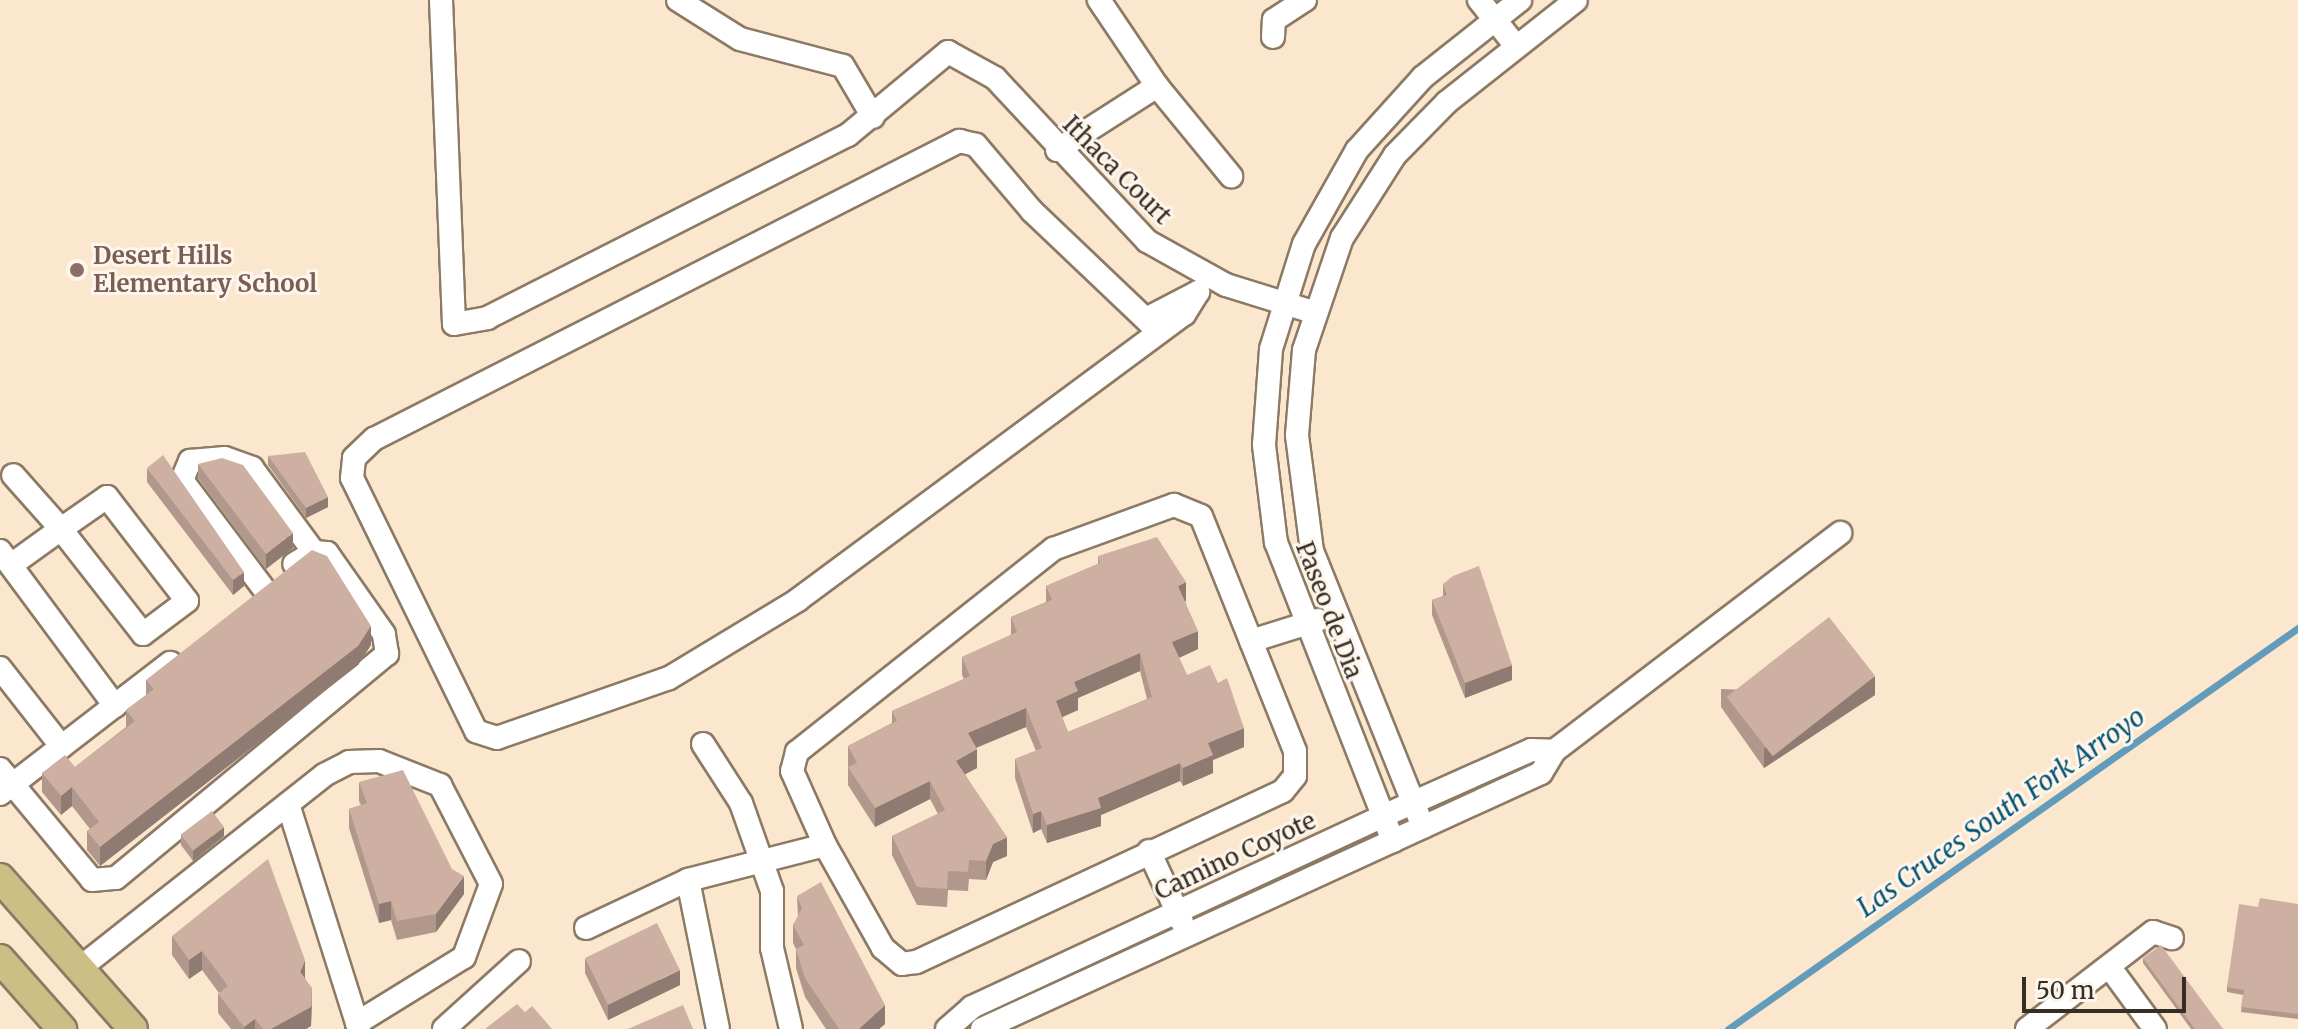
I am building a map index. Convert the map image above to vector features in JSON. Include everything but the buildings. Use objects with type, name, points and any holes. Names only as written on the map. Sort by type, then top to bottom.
[{"type":"main road","points":[[0,878],[133,1029]]},
{"type":"main road","points":[[0,959],[62,1029]]},
{"type":"street","points":[[441,0],[454,324],[487,318],[666,230],[873,117],[843,66],[740,39],[678,0]]},
{"type":"street","points":[[1099,0],[1157,86],[1231,176]]},
{"type":"street","points":[[1273,37],[1274,20],[1305,0]]},
{"type":"street","points":[[1479,0],[1516,46]]},
{"type":"street","name":"Paseo de Dia","points":[[1393,841],[1279,555],[1265,463],[1266,390],[1281,304],[1312,225],[1357,150],[1409,90],[1520,0]]},
{"type":"street","name":"Paseo de Dia","points":[[1423,827],[1335,616],[1299,481],[1298,393],[1313,312],[1342,238],[1390,162],[1432,115],[1576,0]]},
{"type":"street","name":"Ithaca Court","points":[[873,117],[948,52],[995,78],[1057,150],[1147,241],[1204,284],[1313,312]]},
{"type":"street","points":[[1057,150],[1157,86]]},
{"type":"street","points":[[1152,324],[1032,211],[976,145],[959,141],[374,439],[354,458],[352,478],[476,731],[497,738],[669,678],[798,600],[1152,324],[1184,314],[1204,284]]},
{"type":"street","points":[[190,647],[62,747],[4,782],[92,880],[116,878],[387,654],[384,634],[339,565],[314,552],[252,468],[225,458],[190,461],[182,480],[264,589]]},
{"type":"street","points":[[13,475],[61,529],[143,634],[187,601],[107,497],[61,529],[5,558],[115,706]]},
{"type":"street","points":[[1174,505],[1193,508],[1295,751],[1295,776],[1283,791],[902,964],[883,948],[825,845],[792,771],[797,752],[1070,541],[1174,505]]},
{"type":"street","name":"Camino Coyote","points":[[982,1029],[1541,773],[1554,751],[1840,533]]},
{"type":"street","points":[[239,608],[314,552]]},
{"type":"street","points":[[1251,641],[1335,616]]},
{"type":"street","points":[[0,668],[62,747]]},
{"type":"street","points":[[703,744],[741,803],[763,864],[779,992],[791,1029]]},
{"type":"street","name":"Camino Coyote","points":[[947,1029],[972,1007],[1383,816],[1531,750],[1554,751]]},
{"type":"street","points":[[80,968],[288,804],[349,762],[411,770],[449,795],[487,870],[487,902],[464,957],[358,1026],[288,804]]},
{"type":"street","points":[[586,928],[688,880],[763,864],[825,845]]},
{"type":"street","points":[[1149,851],[1188,934]]},
{"type":"street","points":[[688,880],[718,1029]]},
{"type":"street","points":[[2027,1029],[2111,969],[2153,932],[2172,938]]},
{"type":"street","points":[[444,1029],[519,961]]},
{"type":"street","points":[[2111,969],[2155,1029]]},
{"type":"waterway","name":"Las Cruces South Fork Arroyo","points":[[1728,1029],[2298,628]]},
{"type":"place","name":"Desert Hills Elementary School","points":[[77,270]]}]
